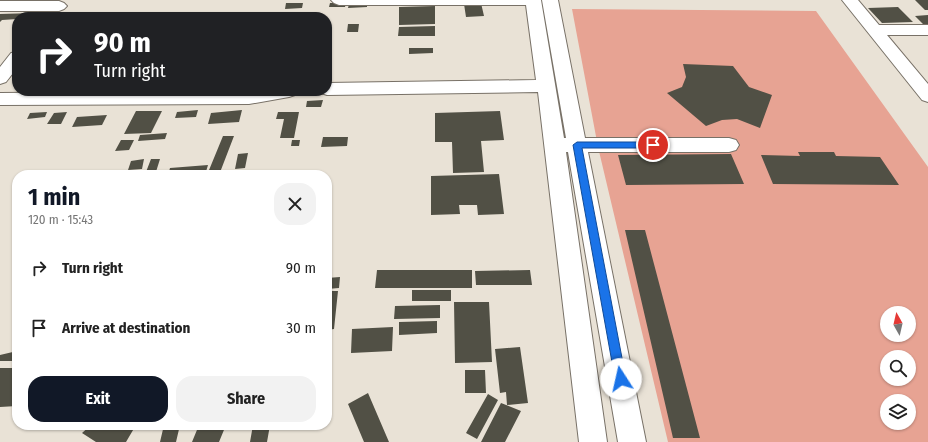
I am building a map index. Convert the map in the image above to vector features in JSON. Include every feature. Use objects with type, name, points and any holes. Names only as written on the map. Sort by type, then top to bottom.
[{"type":"street","points":[[339,0],[533,0],[555,145],[592,442]]},
{"type":"street","points":[[550,0],[632,442]]},
{"type":"street","points":[[850,0],[876,30],[928,96]]},
{"type":"street","points":[[0,6],[58,8]]},
{"type":"street","points":[[876,30],[928,30]]},
{"type":"street","points":[[0,78],[12,64]]},
{"type":"street","points":[[332,89],[546,86]]},
{"type":"street","points":[[0,99],[249,98],[260,96]]},
{"type":"street","points":[[555,145],[729,145]]},
{"type":"shaded area","points":[[572,9],[816,11],[928,167],[928,442],[668,442],[598,147]]},
{"type":"building","points":[[915,0],[928,0],[928,10],[925,10]]},
{"type":"building","points":[[286,3],[303,3],[302,8],[285,9]]},
{"type":"building","points":[[330,3],[346,3],[345,7],[329,7]]},
{"type":"building","points":[[481,3],[484,16],[466,17],[464,4]]},
{"type":"building","points":[[349,4],[367,4],[367,7],[348,8]]},
{"type":"building","points":[[435,6],[435,24],[399,25],[399,7]]},
{"type":"building","points":[[898,7],[913,22],[882,23],[868,8]]},
{"type":"building","points":[[0,14],[12,14],[12,19],[2,20],[0,22]]},
{"type":"building","points":[[928,15],[928,25],[924,25],[915,16]]},
{"type":"building","points":[[348,24],[359,24],[358,32],[347,32]]},
{"type":"building","points":[[435,26],[435,36],[398,36],[399,27]]},
{"type":"building","points":[[409,48],[433,48],[433,53],[409,54]]},
{"type":"building","points":[[683,64],[733,66],[749,87],[772,95],[760,128],[737,119],[722,120],[706,126],[667,93],[682,87],[686,77]]},
{"type":"building","points":[[323,100],[321,107],[306,107],[307,101]]},
{"type":"building","points":[[198,110],[196,117],[175,118],[177,112]]},
{"type":"building","points":[[242,110],[239,122],[208,124],[211,113]]},
{"type":"building","points":[[136,111],[162,111],[151,133],[124,134]]},
{"type":"building","points":[[500,111],[504,140],[481,141],[484,172],[453,173],[452,142],[435,142],[435,113]]},
{"type":"building","points":[[47,112],[45,117],[27,119],[30,113]]},
{"type":"building","points":[[67,112],[61,124],[47,124],[54,113]]},
{"type":"building","points":[[278,112],[299,112],[294,138],[280,138],[284,119],[276,119]]},
{"type":"building","points":[[107,115],[102,125],[72,127],[77,117]]},
{"type":"building","points":[[167,133],[165,139],[138,141],[140,135]]},
{"type":"building","points":[[223,136],[234,136],[221,170],[209,170]]},
{"type":"building","points":[[323,137],[348,137],[347,146],[321,147]]},
{"type":"building","points":[[121,140],[134,140],[129,150],[115,151]]},
{"type":"building","points":[[292,140],[300,140],[299,146],[291,146]]},
{"type":"building","points":[[798,152],[834,152],[836,156],[880,157],[899,185],[773,184],[761,155],[800,156]]},
{"type":"building","points":[[248,153],[245,168],[235,169],[238,154]]},
{"type":"building","points":[[731,154],[744,184],[626,185],[618,155]]},
{"type":"building","points":[[144,159],[142,169],[128,170],[131,161]]},
{"type":"building","points":[[151,159],[160,159],[157,170],[147,170]]},
{"type":"building","points":[[208,165],[206,170],[169,170],[170,168]]},
{"type":"building","points":[[499,174],[504,214],[478,215],[477,205],[459,205],[460,214],[431,215],[431,176]]},
{"type":"building","points":[[625,230],[645,230],[700,438],[673,438]]},
{"type":"building","points":[[377,270],[472,270],[472,288],[375,288]]},
{"type":"building","points":[[530,270],[532,285],[476,285],[475,271]]},
{"type":"building","points":[[340,277],[339,288],[332,289],[332,278]]},
{"type":"building","points":[[412,290],[451,290],[451,301],[412,301]]},
{"type":"building","points":[[332,291],[338,291],[334,329],[332,329]]},
{"type":"building","points":[[454,302],[489,302],[492,362],[455,363]]},
{"type":"building","points":[[440,305],[440,318],[394,319],[395,306]]},
{"type":"building","points":[[437,321],[437,333],[399,335],[399,322]]},
{"type":"building","points":[[393,327],[392,351],[351,353],[352,329]]},
{"type":"building","points":[[520,347],[528,403],[507,405],[506,392],[500,393],[495,349]]},
{"type":"building","points":[[12,352],[12,361],[0,361],[0,355]]},
{"type":"building","points":[[0,368],[12,368],[12,406],[0,407]]},
{"type":"building","points":[[465,370],[485,370],[486,393],[465,393]]},
{"type":"building","points":[[368,393],[389,442],[364,442],[348,404]]},
{"type":"building","points":[[488,394],[498,400],[477,439],[466,433]]},
{"type":"building","points":[[501,403],[521,411],[505,442],[481,442]]},
{"type":"building","points":[[85,430],[133,430],[126,442],[96,442],[82,433]]},
{"type":"building","points":[[163,430],[179,430],[176,442],[160,442]]},
{"type":"building","points":[[197,430],[224,430],[219,442],[192,442]]},
{"type":"building","points":[[252,430],[269,430],[267,442],[250,442]]},
{"type":"route","points":[[621,379],[577,145],[653,145]]}]
